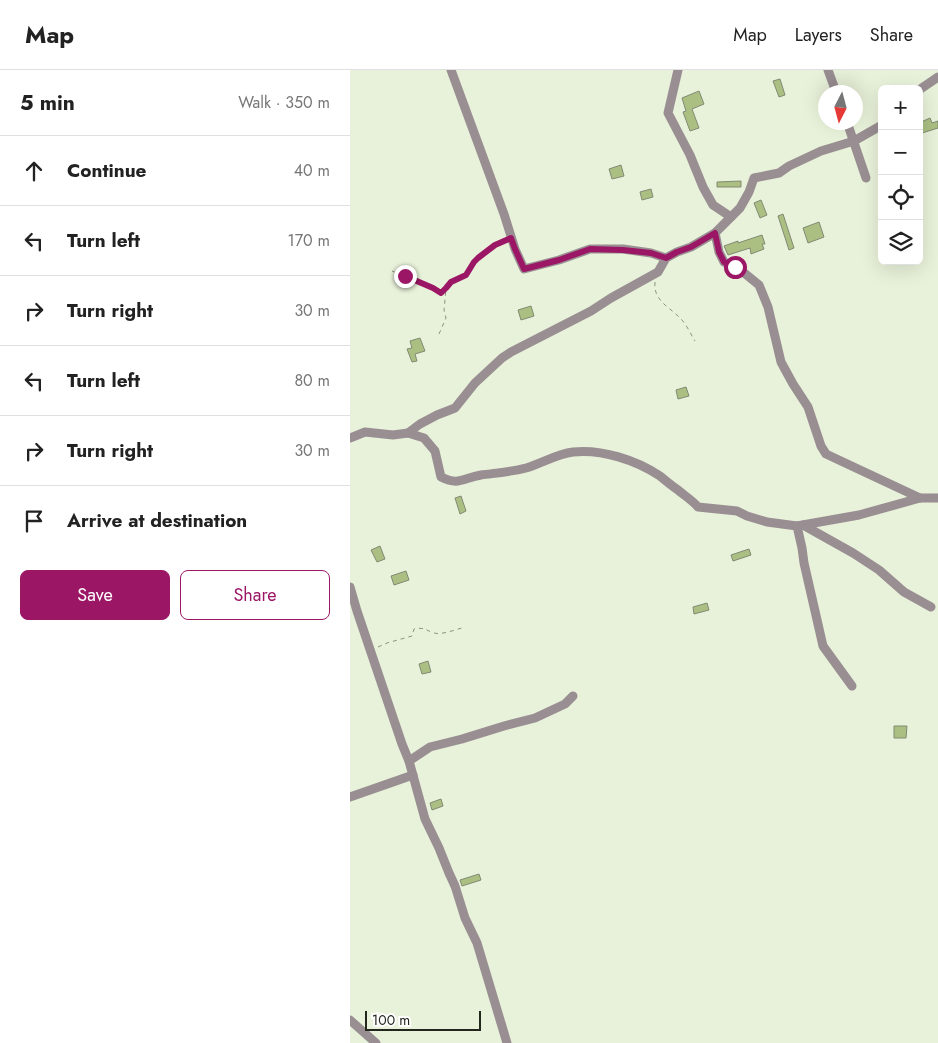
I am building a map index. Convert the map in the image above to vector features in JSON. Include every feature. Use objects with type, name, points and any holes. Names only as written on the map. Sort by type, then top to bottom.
[{"type":"street","points":[[452,70],[511,238],[524,269],[559,260],[590,249],[651,253],[666,258]]},
{"type":"street","points":[[678,70],[668,113],[713,205],[731,217]]},
{"type":"street","points":[[828,70],[833,85]]},
{"type":"street","points":[[923,87],[938,77]]},
{"type":"street","points":[[408,433],[420,424],[455,408],[475,383],[511,352],[591,311],[658,272],[666,258],[691,247],[715,233],[740,208],[754,178],[779,173],[789,166],[821,151],[854,142],[878,127]]},
{"type":"street","points":[[850,130],[866,178]]},
{"type":"street","points":[[715,233],[719,252],[724,262],[743,272],[759,286],[768,307],[781,362],[808,407],[821,446],[826,454],[920,498]]},
{"type":"street","points":[[350,438],[365,432],[393,435],[408,433],[424,438],[435,451],[441,477],[450,481],[500,474],[526,468],[572,452],[611,454],[630,461],[659,476],[691,499],[698,507],[736,511],[767,522],[800,525],[859,515],[920,498],[938,498]]},
{"type":"street","points":[[800,525],[853,553],[879,570],[904,592],[931,607]]},
{"type":"street","points":[[800,525],[804,564],[823,646],[852,686]]},
{"type":"street","points":[[350,587],[353,612],[371,651],[409,761],[425,818],[455,886],[465,918],[477,943],[507,1043]]},
{"type":"street","points":[[409,761],[430,747],[535,718],[565,704],[574,696]]},
{"type":"street","points":[[350,797],[413,775]]},
{"type":"street","points":[[350,1020],[376,1043]]},
{"type":"path","points":[[392,271],[441,293],[451,282],[466,275],[478,258],[495,245],[511,238]]},
{"type":"path","points":[[658,272],[655,285],[656,296],[680,318],[695,341]]},
{"type":"path","points":[[439,334],[446,318],[444,310],[446,288]]},
{"type":"path","points":[[371,651],[387,643],[412,636],[414,629],[422,628],[434,633],[462,628]]},
{"type":"building","points":[[780,79],[785,95],[779,97],[773,81]]},
{"type":"building","points":[[699,91],[704,104],[692,109],[699,128],[690,131],[683,112],[686,111],[682,98]]},
{"type":"building","points":[[930,118],[932,123],[938,121],[938,128],[923,133],[923,121]]},
{"type":"building","points":[[621,165],[624,176],[612,179],[609,169]]},
{"type":"building","points":[[741,181],[741,187],[717,187],[717,182]]},
{"type":"building","points":[[651,189],[653,197],[642,200],[640,192]]},
{"type":"building","points":[[761,200],[767,215],[760,218],[754,203]]},
{"type":"building","points":[[783,214],[794,248],[789,250],[778,216]]},
{"type":"building","points":[[819,222],[824,237],[808,243],[803,228]]},
{"type":"building","points":[[762,235],[765,244],[762,244],[764,249],[751,254],[750,248],[728,255],[724,246],[738,241],[738,243]]},
{"type":"building","points":[[531,306],[534,316],[521,320],[518,310]]},
{"type":"building","points":[[420,338],[425,351],[415,354],[417,361],[412,362],[407,349],[412,348],[410,341]]},
{"type":"building","points":[[686,387],[689,396],[678,399],[676,390]]},
{"type":"building","points":[[461,496],[466,511],[460,514],[455,498]]},
{"type":"building","points":[[380,546],[385,559],[377,562],[371,550]]},
{"type":"building","points":[[749,549],[751,555],[733,561],[731,555]]},
{"type":"building","points":[[406,571],[409,580],[394,585],[391,576]]},
{"type":"building","points":[[707,603],[709,610],[694,614],[693,607]]},
{"type":"building","points":[[428,661],[431,672],[422,674],[419,664]]},
{"type":"building","points":[[894,726],[907,726],[906,738],[894,738]]},
{"type":"building","points":[[441,799],[443,806],[432,810],[430,803]]},
{"type":"building","points":[[479,874],[481,880],[462,886],[460,880]]},
{"type":"route","points":[[405,276],[441,293],[451,282],[466,275],[478,258],[495,245],[511,238],[524,269],[559,260],[590,249],[651,253],[666,258],[691,247],[715,233],[719,252],[724,262],[735,267]]}]
